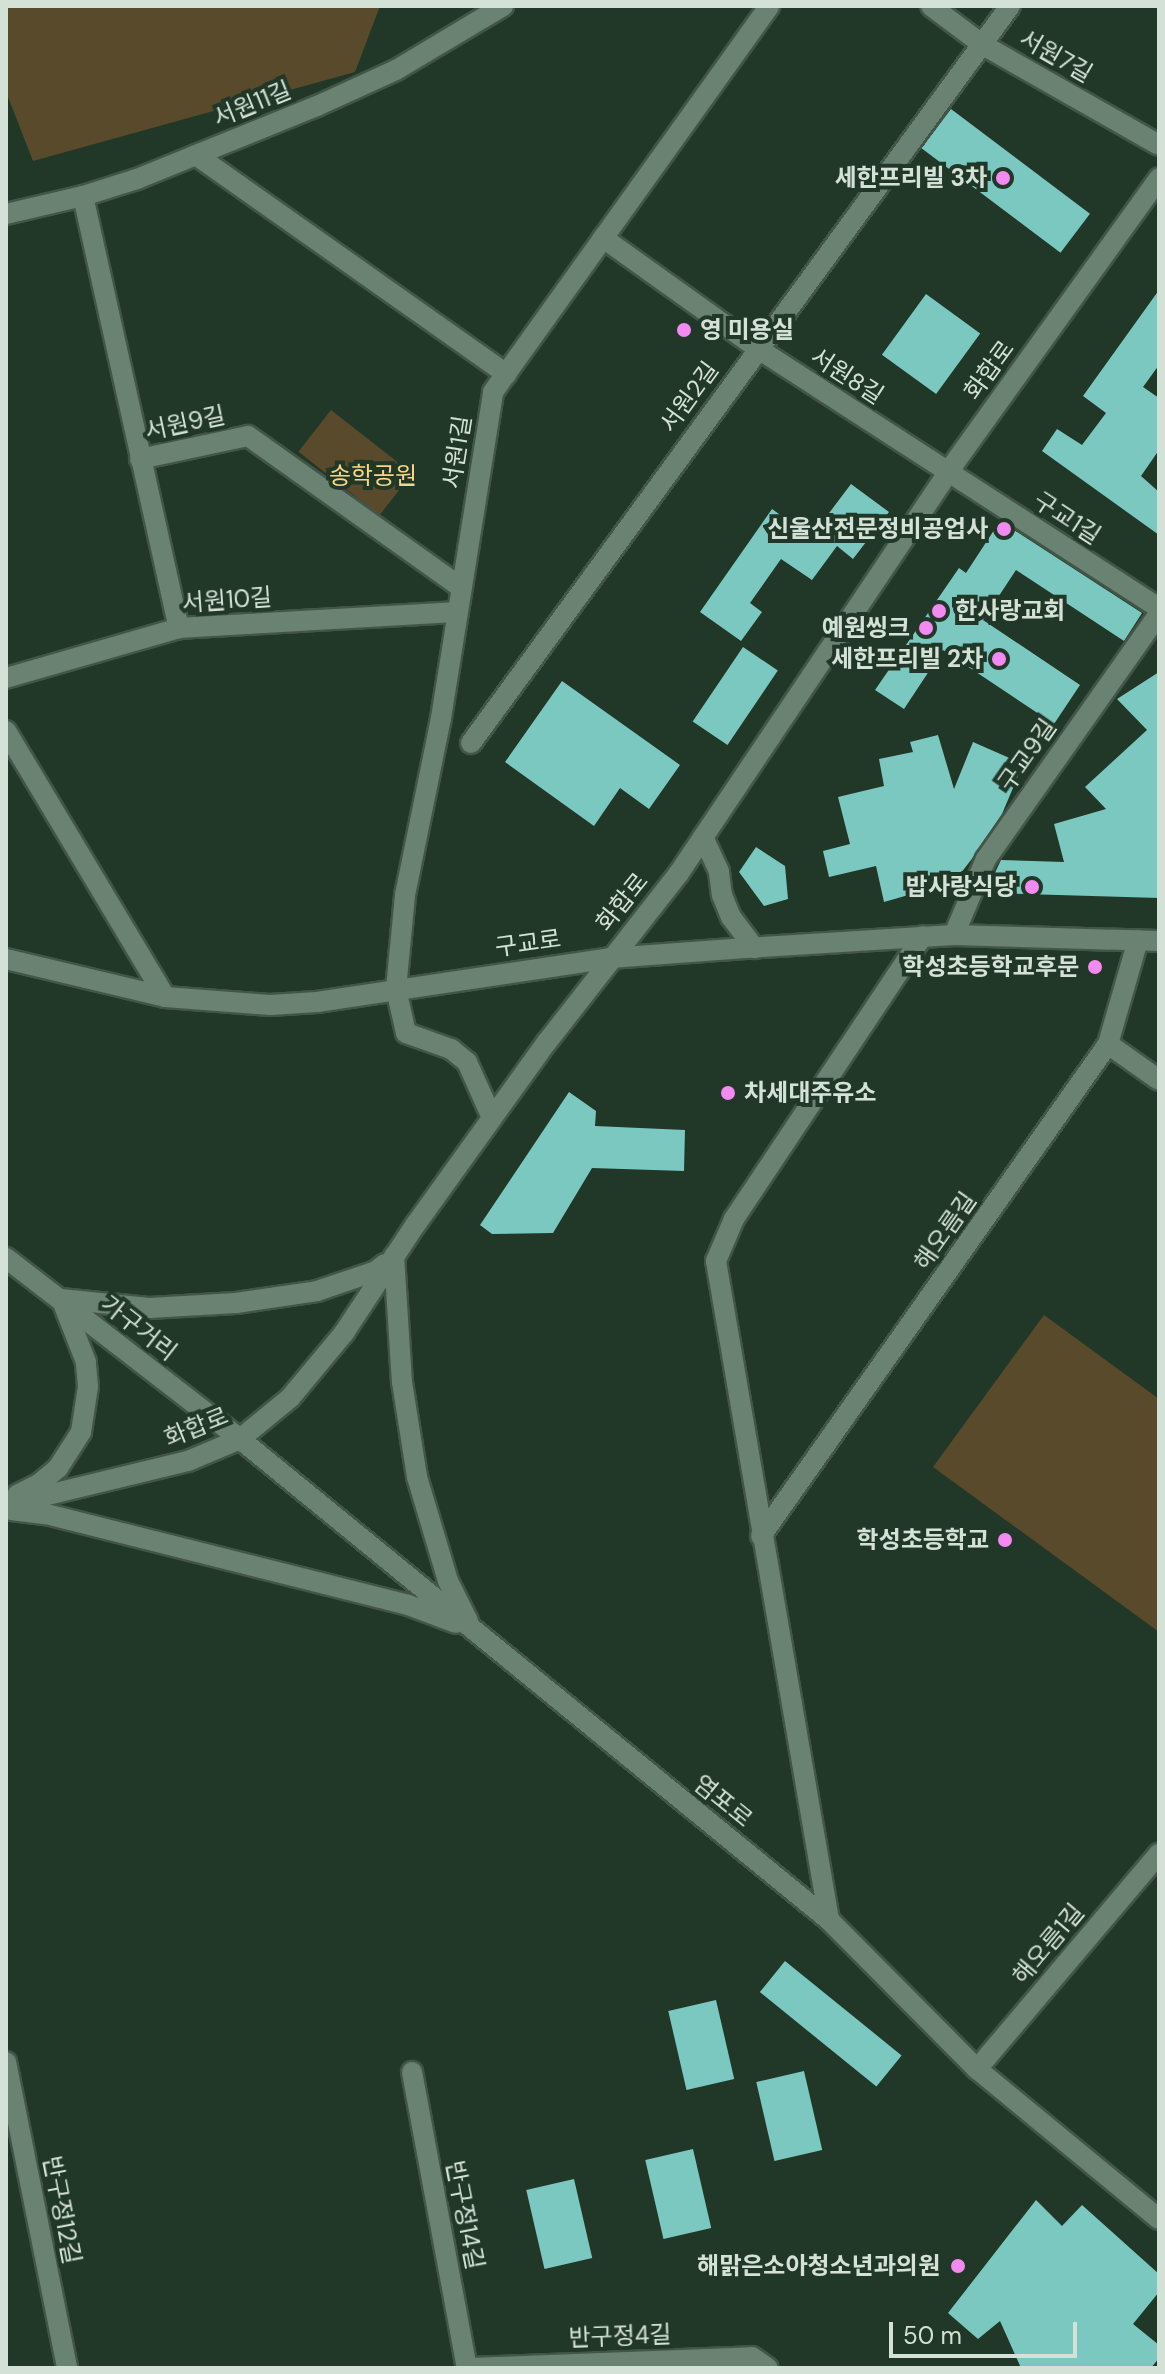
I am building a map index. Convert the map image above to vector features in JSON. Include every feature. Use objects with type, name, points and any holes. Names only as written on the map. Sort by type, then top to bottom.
[{"type":"street","name":"서원11길","points":[[6,214],[83,196],[196,155],[396,70],[503,6]]},
{"type":"street","name":"서원1길","points":[[492,1118],[467,1062],[451,1049],[406,1033],[396,989],[405,895],[441,718],[493,392],[769,6]]},
{"type":"street","name":"서원7길","points":[[931,6],[983,45],[1159,145]]},
{"type":"street","name":"서원2길","points":[[471,743],[1010,6]]},
{"type":"street","points":[[196,155],[506,374]]},
{"type":"street","name":"화합로","points":[[6,1505],[188,1461],[240,1439],[290,1398],[344,1333],[394,1256],[610,958],[679,873],[948,472],[1159,178]]},
{"type":"street","name":"서원9길","points":[[83,196],[140,459],[248,436],[462,588]]},
{"type":"street","name":"서원8길","points":[[603,238],[757,348],[948,472]]},
{"type":"street","points":[[140,459],[179,628]]},
{"type":"street","name":"구교1길","points":[[948,472],[1159,611]]},
{"type":"street","name":"구교9길","points":[[954,935],[986,859],[1159,611]]},
{"type":"street","name":"서원10길","points":[[6,678],[179,628],[458,612]]},
{"type":"street","points":[[6,731],[165,997]]},
{"type":"street","points":[[703,837],[719,872],[722,895],[731,917],[754,948]]},
{"type":"street","name":"구교로","points":[[6,959],[165,997],[270,1005],[317,1002],[610,958],[954,935],[1159,941]]},
{"type":"street","points":[[829,1920],[716,1261],[734,1219],[923,936]]},
{"type":"street","name":"해오름길","points":[[761,1536],[1108,1044],[1138,940]]},
{"type":"street","points":[[1108,1044],[1159,1080]]},
{"type":"street","points":[[60,1299],[149,1308],[236,1303],[317,1291],[349,1282],[376,1271],[394,1256]]},
{"type":"street","points":[[394,1256],[402,1382],[417,1477],[448,1581],[471,1628]]},
{"type":"street","name":"가구거리","points":[[6,1258],[240,1439]]},
{"type":"street","points":[[6,1505],[58,1468],[81,1432],[88,1387],[86,1362],[80,1339],[60,1299]]},
{"type":"street","name":"염포로","points":[[240,1439],[829,1920],[977,2069],[1159,2219]]},
{"type":"street","points":[[6,1505],[408,1605],[471,1628]]},
{"type":"street","name":"해오름1길","points":[[977,2069],[1159,1854]]},
{"type":"street","name":"반구정12길","points":[[6,2062],[67,2368]]},
{"type":"street","name":"반구정14길","points":[[412,2072],[469,2368]]},
{"type":"street","name":"반구정4길","points":[[469,2368],[752,2357],[768,2368]]},
{"type":"green space","points":[[6,6],[380,6],[355,72],[33,161],[6,92]]},
{"type":"green space","name":"송학공원","points":[[331,410],[412,473],[380,515],[298,452]]},
{"type":"green space","points":[[1044,1315],[1159,1399],[1159,1632],[933,1467]]},
{"type":"building","name":"세한프리빌 3차","points":[[951,109],[1090,214],[1060,253],[922,148]]},
{"type":"building","points":[[1159,290],[1159,365],[1143,387],[1159,398],[1159,450],[1141,476],[1159,492],[1159,535],[1042,451],[1057,429],[1082,445],[1106,413],[1083,396]]},
{"type":"building","points":[[926,294],[980,333],[936,394],[882,355]]},
{"type":"building","points":[[851,484],[889,512],[853,559],[837,546],[812,580],[781,559],[750,603],[762,612],[741,641],[700,612],[772,509],[811,537]]},
{"type":"building","points":[[1000,521],[1142,613],[1124,641],[1016,570],[983,620],[1080,685],[1054,724],[943,650],[904,709],[875,690],[959,568],[966,573]]},
{"type":"building","points":[[743,647],[778,670],[727,745],[693,722]]},
{"type":"building","points":[[1159,672],[1159,898],[991,893],[992,879],[1001,860],[1064,862],[1054,824],[1106,809],[1085,787],[1147,730],[1117,699]]},
{"type":"building","points":[[562,681],[680,765],[649,809],[620,788],[594,826],[505,762]]},
{"type":"building","points":[[938,735],[954,789],[973,742],[1023,764],[1002,814],[971,860],[954,882],[884,902],[876,866],[829,877],[823,851],[850,844],[838,797],[884,786],[879,759],[913,752],[910,742]]},
{"type":"building","points":[[756,847],[785,866],[788,899],[764,906],[739,872]]},
{"type":"building","points":[[569,1092],[596,1111],[595,1126],[685,1130],[684,1171],[592,1168],[553,1233],[492,1234],[480,1225]]},
{"type":"building","points":[[785,1961],[902,2055],[876,2086],[760,1992]]},
{"type":"building","points":[[716,2000],[734,2079],[686,2090],[668,2011]]},
{"type":"building","points":[[804,2071],[822,2150],[774,2161],[756,2082]]},
{"type":"building","points":[[693,2149],[711,2228],[663,2239],[645,2160]]},
{"type":"building","points":[[574,2179],[592,2258],[544,2269],[526,2190]]},
{"type":"building","points":[[1036,2200],[1062,2226],[1082,2205],[1159,2274],[1159,2292],[1133,2324],[1159,2345],[1159,2358],[1151,2368],[1021,2368],[1000,2321],[978,2339],[948,2313]]},
{"type":"place","name":"세한프리빌 3차","points":[[1003,178]]},
{"type":"place","name":"영 미용실","points":[[684,330]]},
{"type":"place","name":"신울산전문정비공업사","points":[[1004,529]]},
{"type":"place","name":"한사랑교회","points":[[939,611]]},
{"type":"place","name":"예원씽크","points":[[926,628]]},
{"type":"place","name":"세한프리빌 2차","points":[[999,659]]},
{"type":"place","name":"밥사랑식당","points":[[1032,887]]},
{"type":"place","name":"학성초등학교후문","points":[[1095,967]]},
{"type":"place","name":"차세대주유소","points":[[728,1093]]},
{"type":"place","name":"학성초등학교","points":[[1005,1540]]},
{"type":"place","name":"해맑은소아청소년과의원","points":[[958,2266]]}]
